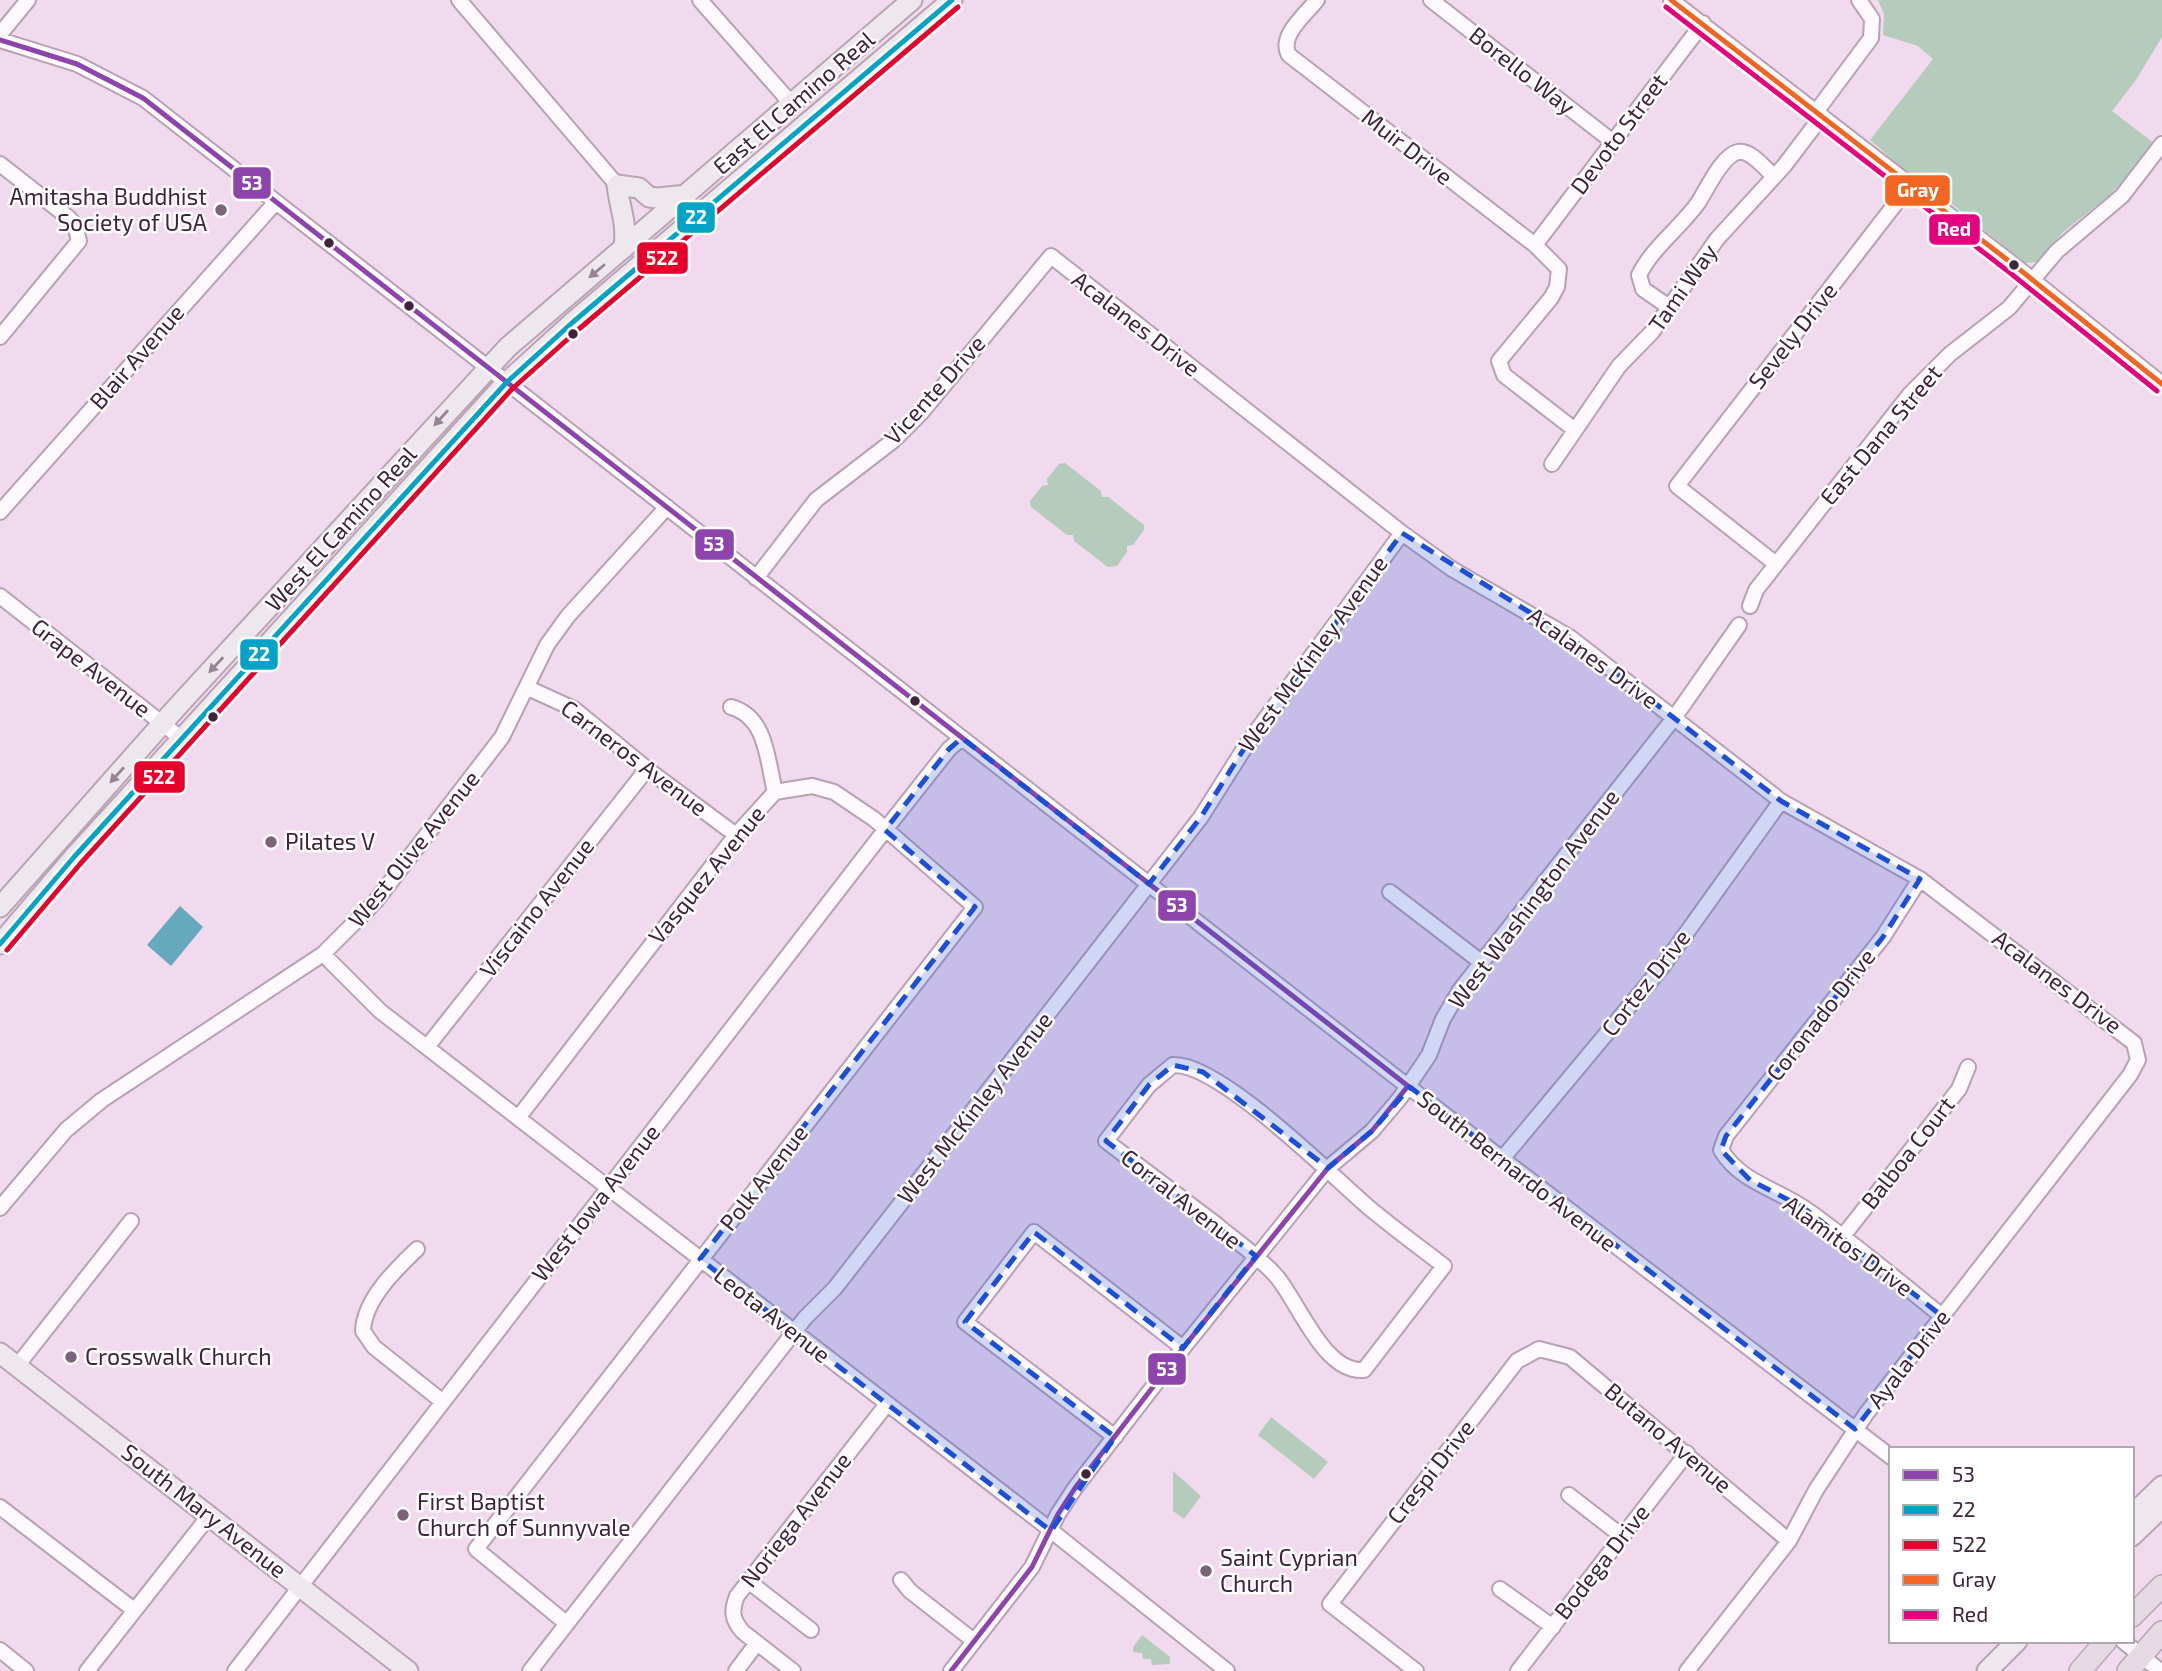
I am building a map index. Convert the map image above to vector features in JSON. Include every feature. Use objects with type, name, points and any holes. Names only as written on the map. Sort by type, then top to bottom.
[{"type":"highway","points":[[2134,1614],[2162,1586]]},
{"type":"highway","points":[[2135,1663],[2162,1632]]},
{"type":"highway","points":[[2080,1671],[2104,1643]]},
{"type":"main road","name":"West El Camino Real","points":[[0,944],[182,738],[506,383],[945,6]]},
{"type":"main road","points":[[853,85],[854,67],[894,30],[904,7]]},
{"type":"main road","name":"East El Camino Real","points":[[708,178],[790,102],[904,7]]},
{"type":"main road","points":[[701,213],[725,179],[785,126],[790,102]]},
{"type":"main road","name":"West El Camino Real","points":[[0,906],[487,368],[549,310],[708,178]]},
{"type":"main road","points":[[624,248],[626,225],[619,205],[617,185],[639,188],[649,197],[688,195]]},
{"type":"main road","name":"South Mary Avenue","points":[[0,1353],[408,1671]]},
{"type":"main road","points":[[2134,1513],[2162,1486]]},
{"type":"main road","points":[[2134,1534],[2162,1507]]},
{"type":"main road","points":[[1987,1671],[2015,1643]]},
{"type":"street","points":[[0,34],[28,0]]},
{"type":"street","points":[[459,0],[617,185]]},
{"type":"street","points":[[700,0],[790,102]]},
{"type":"street","name":"Muir Drive","points":[[1317,0],[1285,44],[1289,55],[1535,246],[1559,269],[1557,287],[1499,361],[1504,375],[1575,430]]},
{"type":"street","name":"Borello Way","points":[[1431,0],[1613,142]]},
{"type":"street","points":[[1671,0],[2033,280],[2162,384]]},
{"type":"street","name":"Tami Way","points":[[1552,464],[1619,366],[1644,343],[1717,239],[1784,166],[1871,38],[1872,19],[1859,0]]},
{"type":"street","name":"Devoto Street","points":[[1535,246],[1703,23]]},
{"type":"street","name":"South Bernardo Avenue","points":[[0,40],[77,64],[143,98],[1408,1086],[1797,1388],[1889,1455]]},
{"type":"street","name":"East Dana Street","points":[[1751,606],[1756,590],[1910,394],[1950,354],[2009,308],[2057,251],[2122,196],[2162,144]]},
{"type":"street","points":[[1669,307],[1643,289],[1639,275],[1648,260],[1691,211],[1711,180],[1733,153],[1740,152],[1747,153],[1773,175]]},
{"type":"street","points":[[0,164],[69,218],[78,232],[75,249],[5,320],[0,337]]},
{"type":"street","name":"Sevely Drive","points":[[1776,564],[1676,486],[1910,185]]},
{"type":"street","name":"Blair Avenue","points":[[0,512],[275,203]]},
{"type":"street","name":"Acalanes Drive","points":[[1051,256],[1402,533],[1452,569],[1572,638],[1781,801],[1920,879],[2126,1034],[2138,1052]]},
{"type":"street","name":"Vicente Drive","points":[[756,578],[816,500],[894,440],[921,413],[1051,256]]},
{"type":"street","name":"West Olive Avenue","points":[[0,1208],[66,1130],[102,1100],[323,954],[349,931],[424,841],[502,737],[547,645],[568,616],[667,507]]},
{"type":"street","name":"West McKinley Avenue","points":[[530,1671],[794,1332],[835,1288],[1201,817],[1247,744],[1402,533]]},
{"type":"street","name":"Grape Avenue","points":[[0,596],[182,738]]},
{"type":"street","name":"West Washington Avenue","points":[[951,1671],[1032,1567],[1069,1497],[1183,1348],[1328,1168],[1372,1131],[1408,1086],[1429,1055],[1445,1016],[1481,962],[1674,718],[1739,625]]},
{"type":"street","name":"Carneros Avenue","points":[[528,688],[574,709],[647,769],[736,835]]},
{"type":"street","points":[[731,707],[746,711],[760,729],[775,792]]},
{"type":"street","name":"West Iowa Avenue","points":[[235,1671],[885,830],[949,749],[962,738]]},
{"type":"street","name":"Viscaino Avenue","points":[[427,1047],[647,769]]},
{"type":"street","name":"Vasquez Avenue","points":[[518,1118],[736,835],[775,792],[812,786],[834,792],[874,819],[975,907]]},
{"type":"street","name":"Cortez Drive","points":[[1503,1159],[1662,967],[1781,801]]},
{"type":"street","name":"Coronado Drive","points":[[1721,1150],[1726,1136],[1883,937],[1920,879]]},
{"type":"street","points":[[1390,892],[1481,962]]},
{"type":"street","name":"Polk Avenue","points":[[566,1623],[476,1549],[975,907]]},
{"type":"street","name":"Leota Avenue","points":[[323,954],[380,1012],[1051,1531],[1227,1671]]},
{"type":"street","name":"Ayala Drive","points":[[1686,1671],[1789,1541],[1816,1490],[1855,1429],[2130,1075],[2138,1060],[2138,1052]]},
{"type":"street","name":"Corral Avenue","points":[[1172,1065],[1184,1065],[1215,1080],[1328,1168],[1366,1205],[1444,1266],[1364,1370],[1352,1370],[1340,1365],[1324,1348],[1290,1295],[1256,1256],[1106,1141],[1154,1080],[1172,1065]]},
{"type":"street","name":"Balboa Court","points":[[1843,1236],[1959,1088],[1968,1067]]},
{"type":"street","name":"Alamitos Drive","points":[[1721,1150],[1728,1162],[1749,1180],[1804,1208],[1942,1316]]},
{"type":"street","points":[[17,1366],[131,1221]]},
{"type":"street","points":[[1115,1437],[965,1322],[1034,1232],[1183,1348]]},
{"type":"street","points":[[417,1249],[401,1264],[366,1310],[363,1331],[374,1347],[443,1402]]},
{"type":"street","name":"Butano Avenue","points":[[1539,1349],[1570,1357],[1789,1541]]},
{"type":"street","name":"Crespi Drive","points":[[1406,1668],[1330,1604],[1517,1361],[1539,1349]]},
{"type":"street","name":"Noriega Avenue","points":[[754,1641],[736,1625],[733,1614],[737,1596],[887,1404]]},
{"type":"street","name":"Bodega Drive","points":[[1518,1671],[1687,1453]]},
{"type":"street","points":[[1569,1495],[1623,1537]]},
{"type":"street","points":[[0,1507],[134,1610]]},
{"type":"street","points":[[87,1671],[209,1516]]},
{"type":"street","points":[[901,1580],[910,1591],[974,1641]]},
{"type":"street","points":[[748,1581],[811,1630]]},
{"type":"street","points":[[1500,1589],[1553,1627]]},
{"type":"street","points":[[736,1671],[754,1641],[793,1671]]},
{"type":"street","points":[[2124,1643],[2135,1663],[2160,1671]]},
{"type":"street","points":[[0,1650],[26,1671]]},
{"type":"highlighted area","points":[[1402,533],[1571,638],[1781,801],[1920,879],[1883,937],[1726,1136],[1721,1150],[1750,1180],[1804,1208],[1942,1316],[1855,1429],[1410,1087],[1372,1131],[1328,1168],[1203,1072],[1173,1065],[1149,1085],[1106,1141],[1256,1256],[1183,1348],[1034,1232],[965,1322],[1115,1437],[1051,1531],[700,1259],[975,907],[885,830],[949,749],[962,738],[1149,884],[1201,817],[1247,744]]},
{"type":"green space","points":[[1878,0],[2162,0],[2162,37],[2136,80],[2112,111],[2155,144],[2110,195],[2062,233],[2038,262],[2025,263],[1946,199],[1915,181],[1870,140],[1933,59],[1918,46],[1883,35],[1884,14]]},
{"type":"green space","points":[[1065,463],[1101,491],[1102,497],[1108,497],[1144,525],[1144,530],[1133,545],[1127,546],[1127,552],[1117,566],[1108,567],[1074,541],[1073,535],[1067,535],[1031,507],[1030,501],[1042,486],[1048,485],[1047,479],[1059,464]]},
{"type":"green space","points":[[1271,1417],[1328,1462],[1314,1479],[1258,1435]]},
{"type":"green space","points":[[1173,1471],[1201,1496],[1184,1519],[1173,1511]]},
{"type":"green space","points":[[1142,1635],[1170,1657],[1170,1664],[1152,1665],[1151,1659],[1143,1659],[1142,1653],[1133,1652],[1133,1647]]},
{"type":"water","points":[[180,906],[203,927],[171,966],[147,945]]},
{"type":"transit line","name":"22","points":[[0,944],[74,857],[506,383],[573,322],[952,0]]},
{"type":"transit line","name":"Gray","points":[[1671,0],[2014,265],[2162,384]]},
{"type":"transit line","name":"522","points":[[7,950],[81,863],[512,389],[958,7]]},
{"type":"transit line","name":"Red","points":[[1666,7],[2009,272],[2157,391]]},
{"type":"transit line","name":"53","points":[[0,40],[77,64],[143,98],[1408,1086]]},
{"type":"transit line","name":"53","points":[[951,1671],[1032,1567],[1058,1514],[1075,1488],[1183,1348],[1328,1168],[1372,1131],[1408,1086]]},
{"type":"place","name":"Amitasha Buddhist Society of USA","points":[[221,210]]},
{"type":"place","name":"Pilates V","points":[[271,842]]},
{"type":"place","name":"Crosswalk Church","points":[[71,1357]]},
{"type":"place","name":"First Baptist Church of Sunnyvale","points":[[403,1515]]},
{"type":"place","name":"Saint Cyprian Church","points":[[1206,1571]]}]
